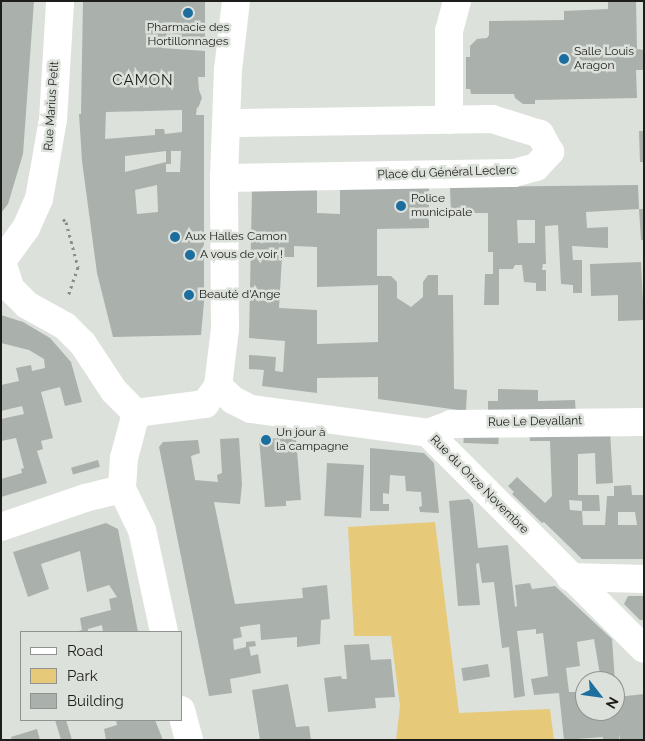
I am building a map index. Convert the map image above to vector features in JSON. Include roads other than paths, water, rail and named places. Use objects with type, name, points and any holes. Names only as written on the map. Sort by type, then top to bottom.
[{"type":"street","name":"Rue Marius Petit","points":[[60,1],[53,120],[40,199],[26,228],[2,262],[10,288],[27,305],[65,326],[83,344],[114,391],[136,414]]},
{"type":"street","points":[[164,631],[142,530],[122,489],[124,458],[136,414],[205,404],[218,386],[226,329],[224,178],[228,70],[236,1]]},
{"type":"street","points":[[449,120],[449,31],[456,1]]},
{"type":"street","name":"Place du Général Leclerc","points":[[224,178],[514,173],[536,167],[550,152],[540,134],[492,119],[226,124]]},
{"type":"street","name":"Rue du Onze Novembre","points":[[218,386],[233,400],[251,408],[428,433],[644,649]]},
{"type":"street","name":"Rue Le Devallant","points":[[428,433],[451,424],[644,422]]},
{"type":"street","points":[[1,527],[85,498],[122,489]]},
{"type":"street","points":[[570,577],[644,579]]},
{"type":"street","points":[[182,714],[189,740]]},
{"type":"place","name":"Pharmacie des Hortillonnages","points":[[188,13]]},
{"type":"place","name":"Salle Louis Aragon","points":[[564,59]]},
{"type":"place","name":"Police municipale","points":[[401,206]]},
{"type":"place","name":"Aux Halles Camon","points":[[175,237]]},
{"type":"place","name":"A vous de voir !","points":[[190,255]]},
{"type":"place","name":"Beauté d'Ange","points":[[189,295]]},
{"type":"place","name":"Un jour à la campagne","points":[[266,440]]},
{"type":"district","name":"CAMON","points":[[143,81]]}]
